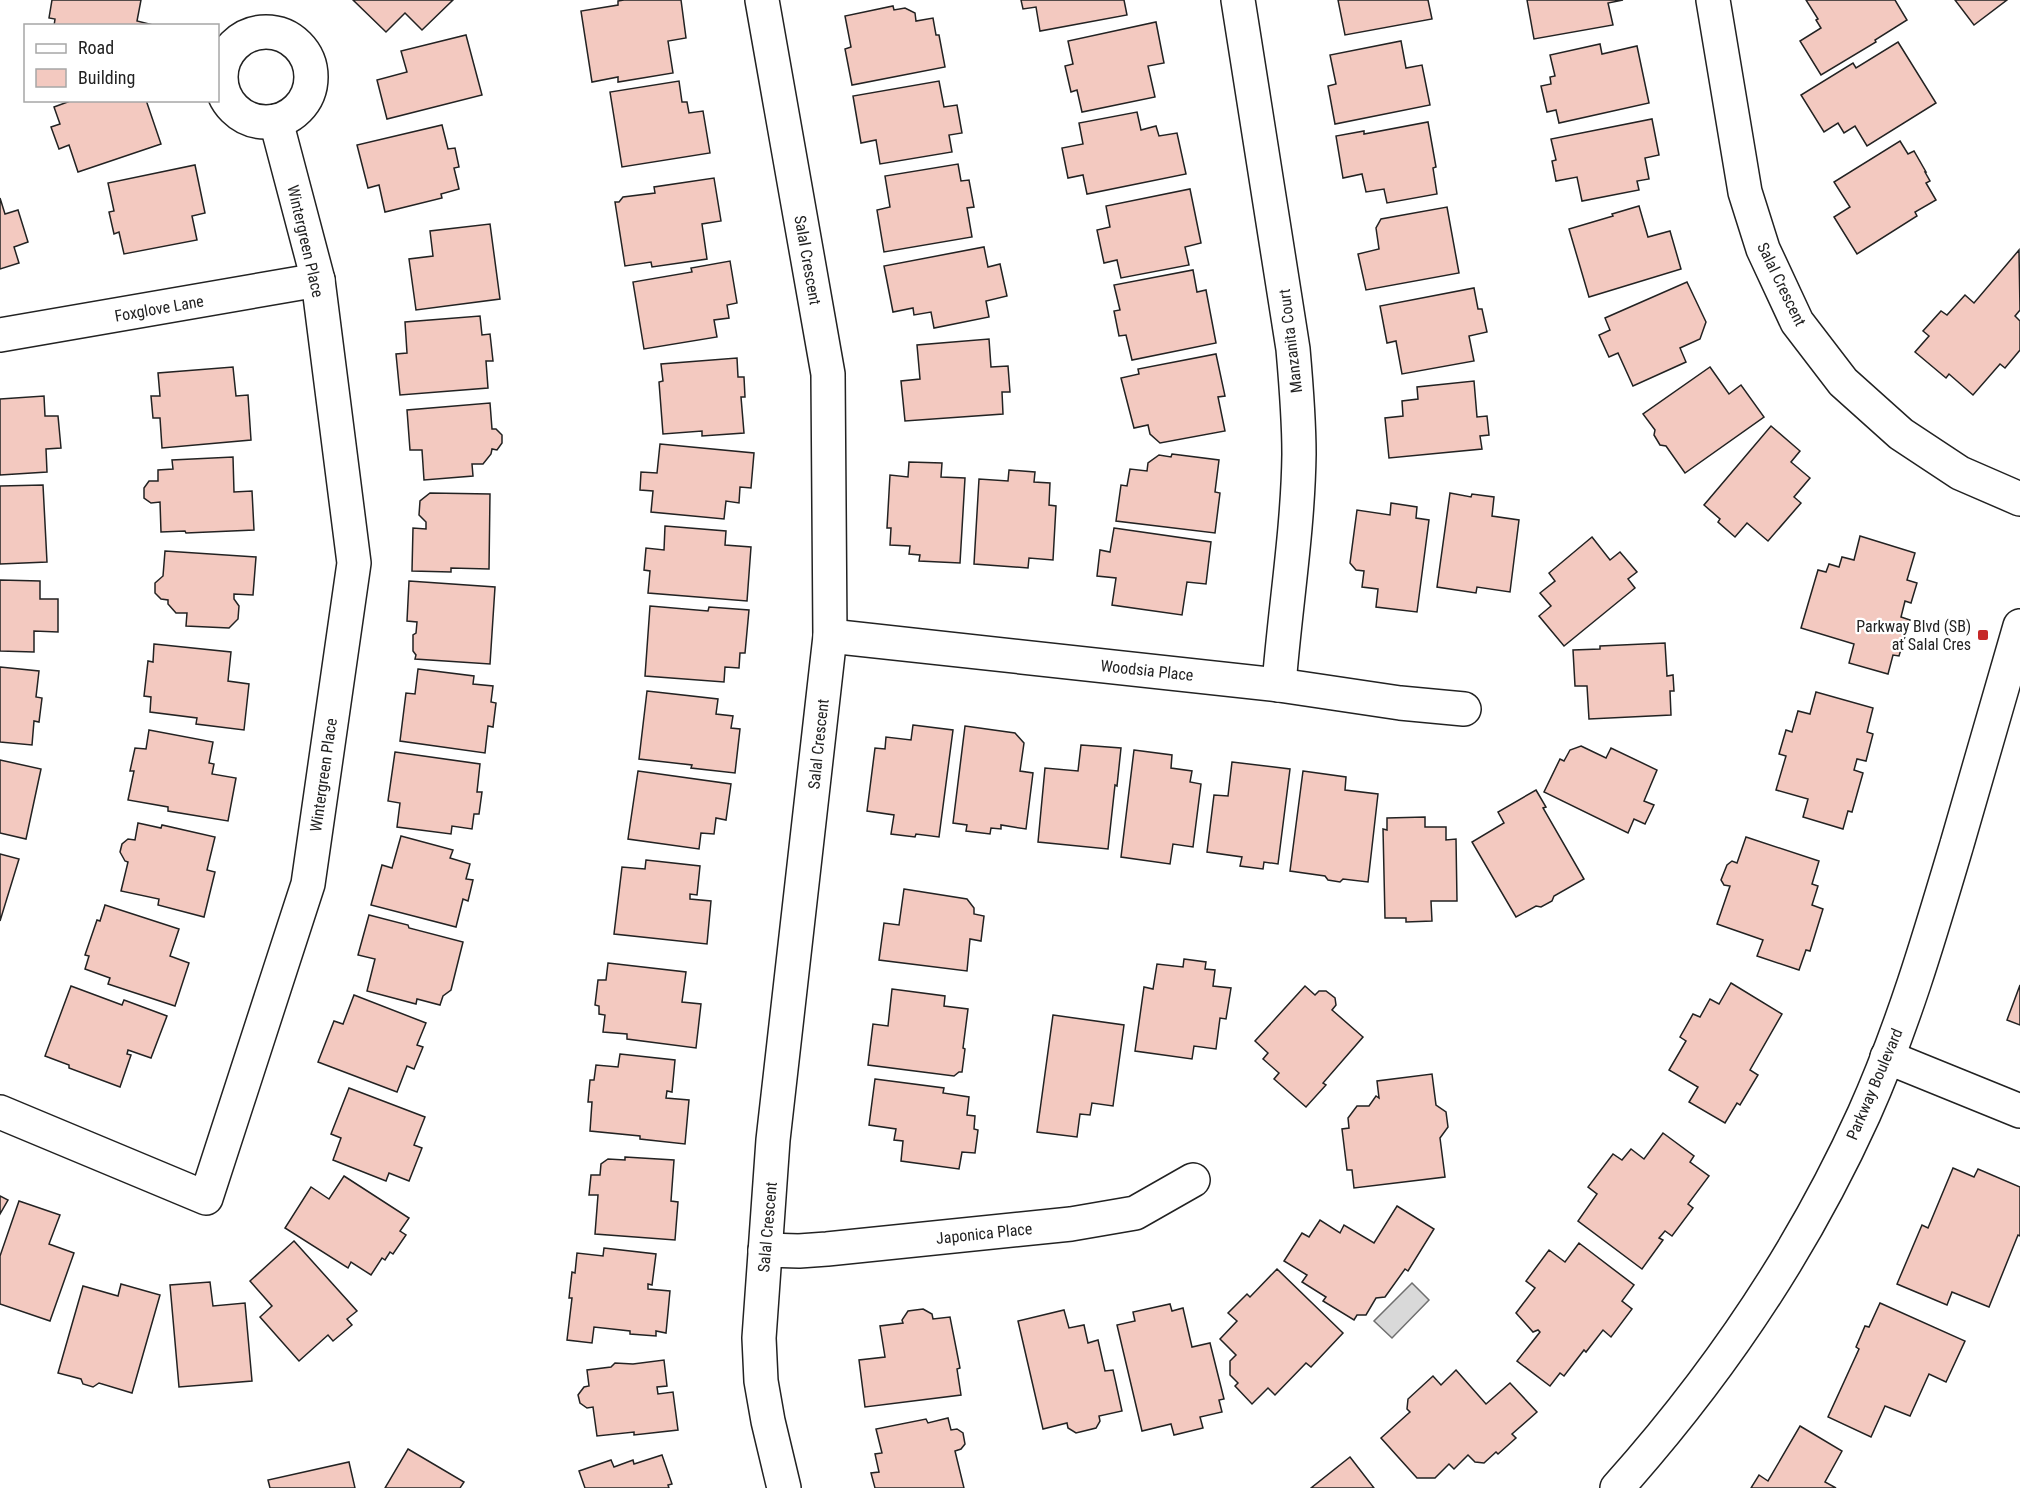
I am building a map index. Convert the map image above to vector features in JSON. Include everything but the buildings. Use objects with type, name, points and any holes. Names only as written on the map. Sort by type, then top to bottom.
[{"type":"street","name":"Salal Crescent","points":[[762,0],[828,374],[830,636],[773,1140],[759,1338],[761,1381],[784,1488]]},
{"type":"street","name":"Manzanita Court","points":[[1238,0],[1293,349],[1296,389],[1299,453],[1296,520],[1279,685]]},
{"type":"street","name":"Salal Crescent","points":[[1713,0],[1745,192],[1763,249],[1797,322],[1843,382],[1901,434],[1960,473],[2020,499]]},
{"type":"street","name":"Wintergreen Place","points":[[0,1112],[207,1198],[308,884],[354,562],[318,280],[276,121]]},
{"type":"street","name":"Foxglove Lane","points":[[0,335],[318,280]]},
{"type":"street","name":"Parkway Boulevard","points":[[1617,1488],[1698,1393],[1762,1301],[1833,1177],[1864,1113],[1887,1057],[1938,909],[2020,626]]},
{"type":"street","name":"Woodsia Place","points":[[830,636],[1279,685],[1400,703],[1464,709]]},
{"type":"street","points":[[1887,1057],[2020,1111]]},
{"type":"street","name":"Japonica Place","points":[[765,1250],[827,1249],[1071,1224],[1135,1214],[1193,1180]]},
{"type":"shaded area","points":[[1412,1283],[1429,1300],[1392,1338],[1374,1321]]},
{"type":"place","name":"Parkway Blvd (SB) at Salal Cres","points":[[1983,635]]}]
